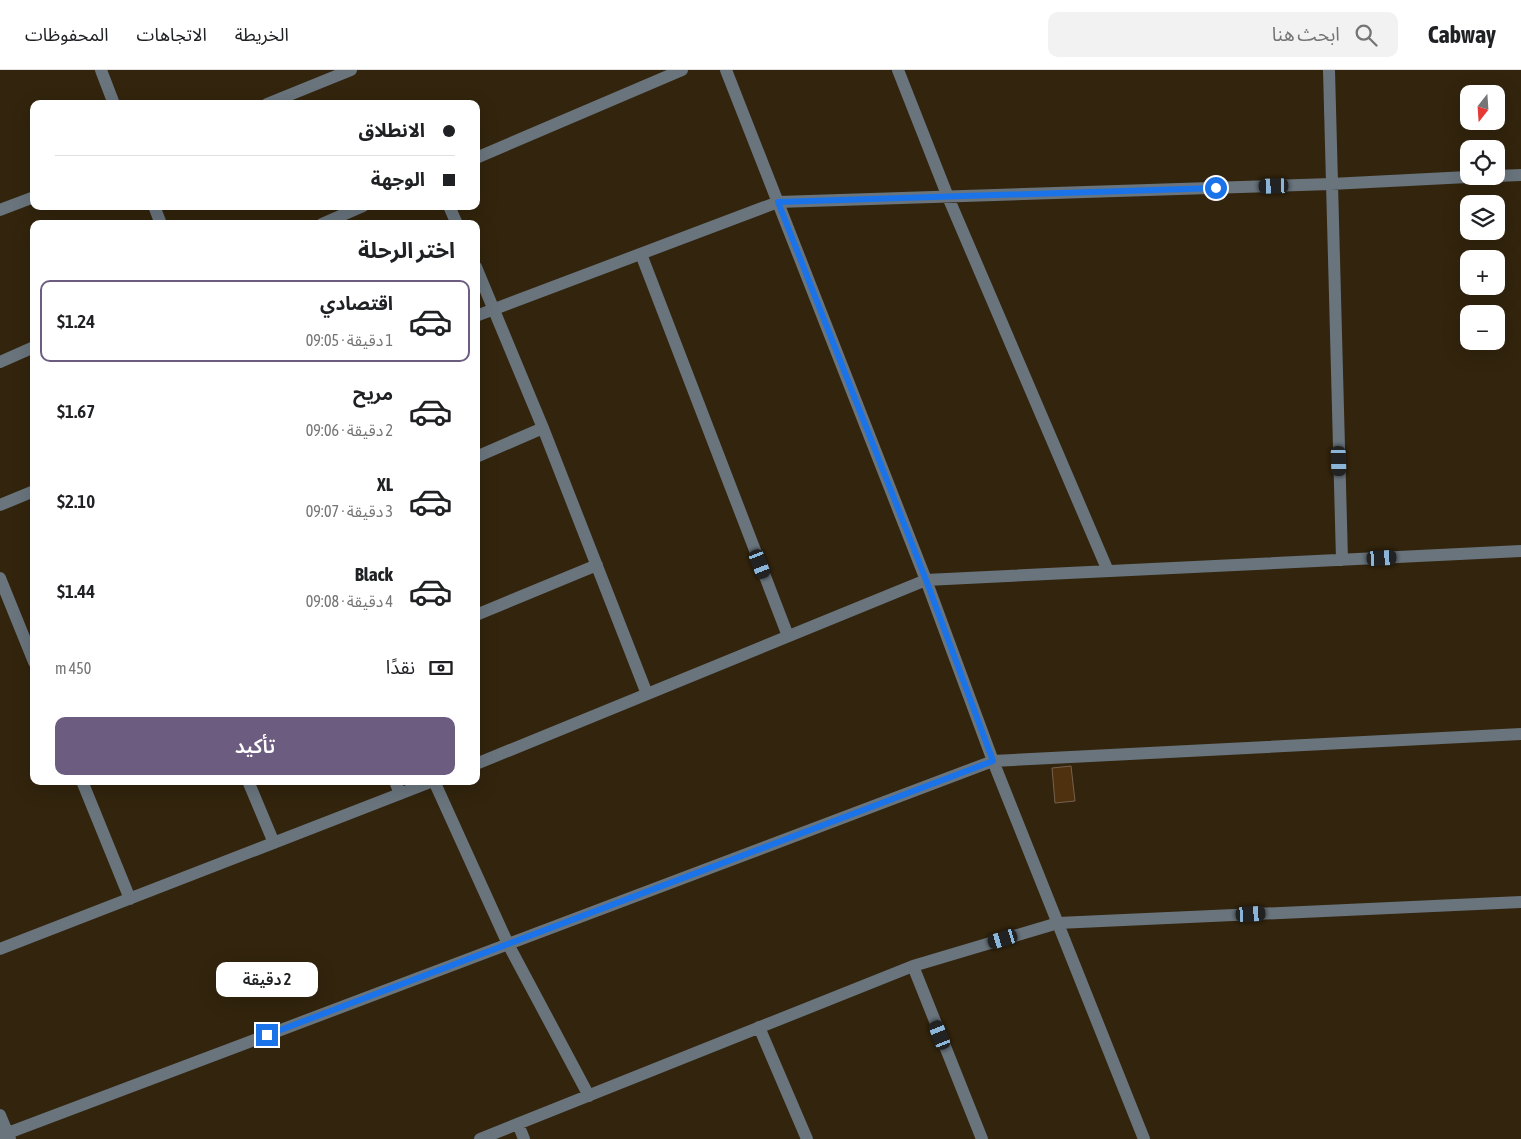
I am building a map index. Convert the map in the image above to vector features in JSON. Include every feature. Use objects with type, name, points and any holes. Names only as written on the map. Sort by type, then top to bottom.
[{"type":"street","points":[[101,70],[112,100]]},
{"type":"street","points":[[277,100],[351,70]]},
{"type":"street","points":[[480,156],[682,70]]},
{"type":"street","points":[[726,70],[926,580],[993,761],[1144,1139]]},
{"type":"street","points":[[898,70],[948,197],[1108,571]]},
{"type":"street","points":[[1329,70],[1342,560]]},
{"type":"street","points":[[1505,176],[1521,175]]},
{"type":"street","points":[[480,314],[778,202],[1331,184],[1460,177]]},
{"type":"street","points":[[0,210],[30,199]]},
{"type":"street","points":[[331,220],[354,210]]},
{"type":"street","points":[[641,254],[788,636]]},
{"type":"street","points":[[480,276],[543,428],[647,694]]},
{"type":"street","points":[[0,362],[30,349]]},
{"type":"street","points":[[480,456],[543,428]]},
{"type":"street","points":[[0,505],[30,493]]},
{"type":"street","points":[[480,762],[926,580],[1521,551]]},
{"type":"street","points":[[480,613],[597,565]]},
{"type":"street","points":[[0,578],[30,652]]},
{"type":"street","points":[[0,1115],[6,1136],[993,761],[1521,734]]},
{"type":"street","points":[[84,785],[130,899]]},
{"type":"street","points":[[250,785],[274,843]]},
{"type":"street","points":[[396,785],[400,794]]},
{"type":"street","points":[[0,949],[424,785]]},
{"type":"street","points":[[436,785],[508,944],[588,1096]]},
{"type":"street","points":[[480,1139],[913,966],[1058,923],[1521,902]]},
{"type":"street","points":[[913,966],[982,1139]]},
{"type":"street","points":[[759,1028],[807,1139]]},
{"type":"street","points":[[518,1124],[524,1139]]},
{"type":"building","points":[[1071,766],[1075,801],[1055,803],[1052,768]]},
{"type":"route","points":[[267,1035],[993,761],[926,580],[778,202],[1216,188]]}]
